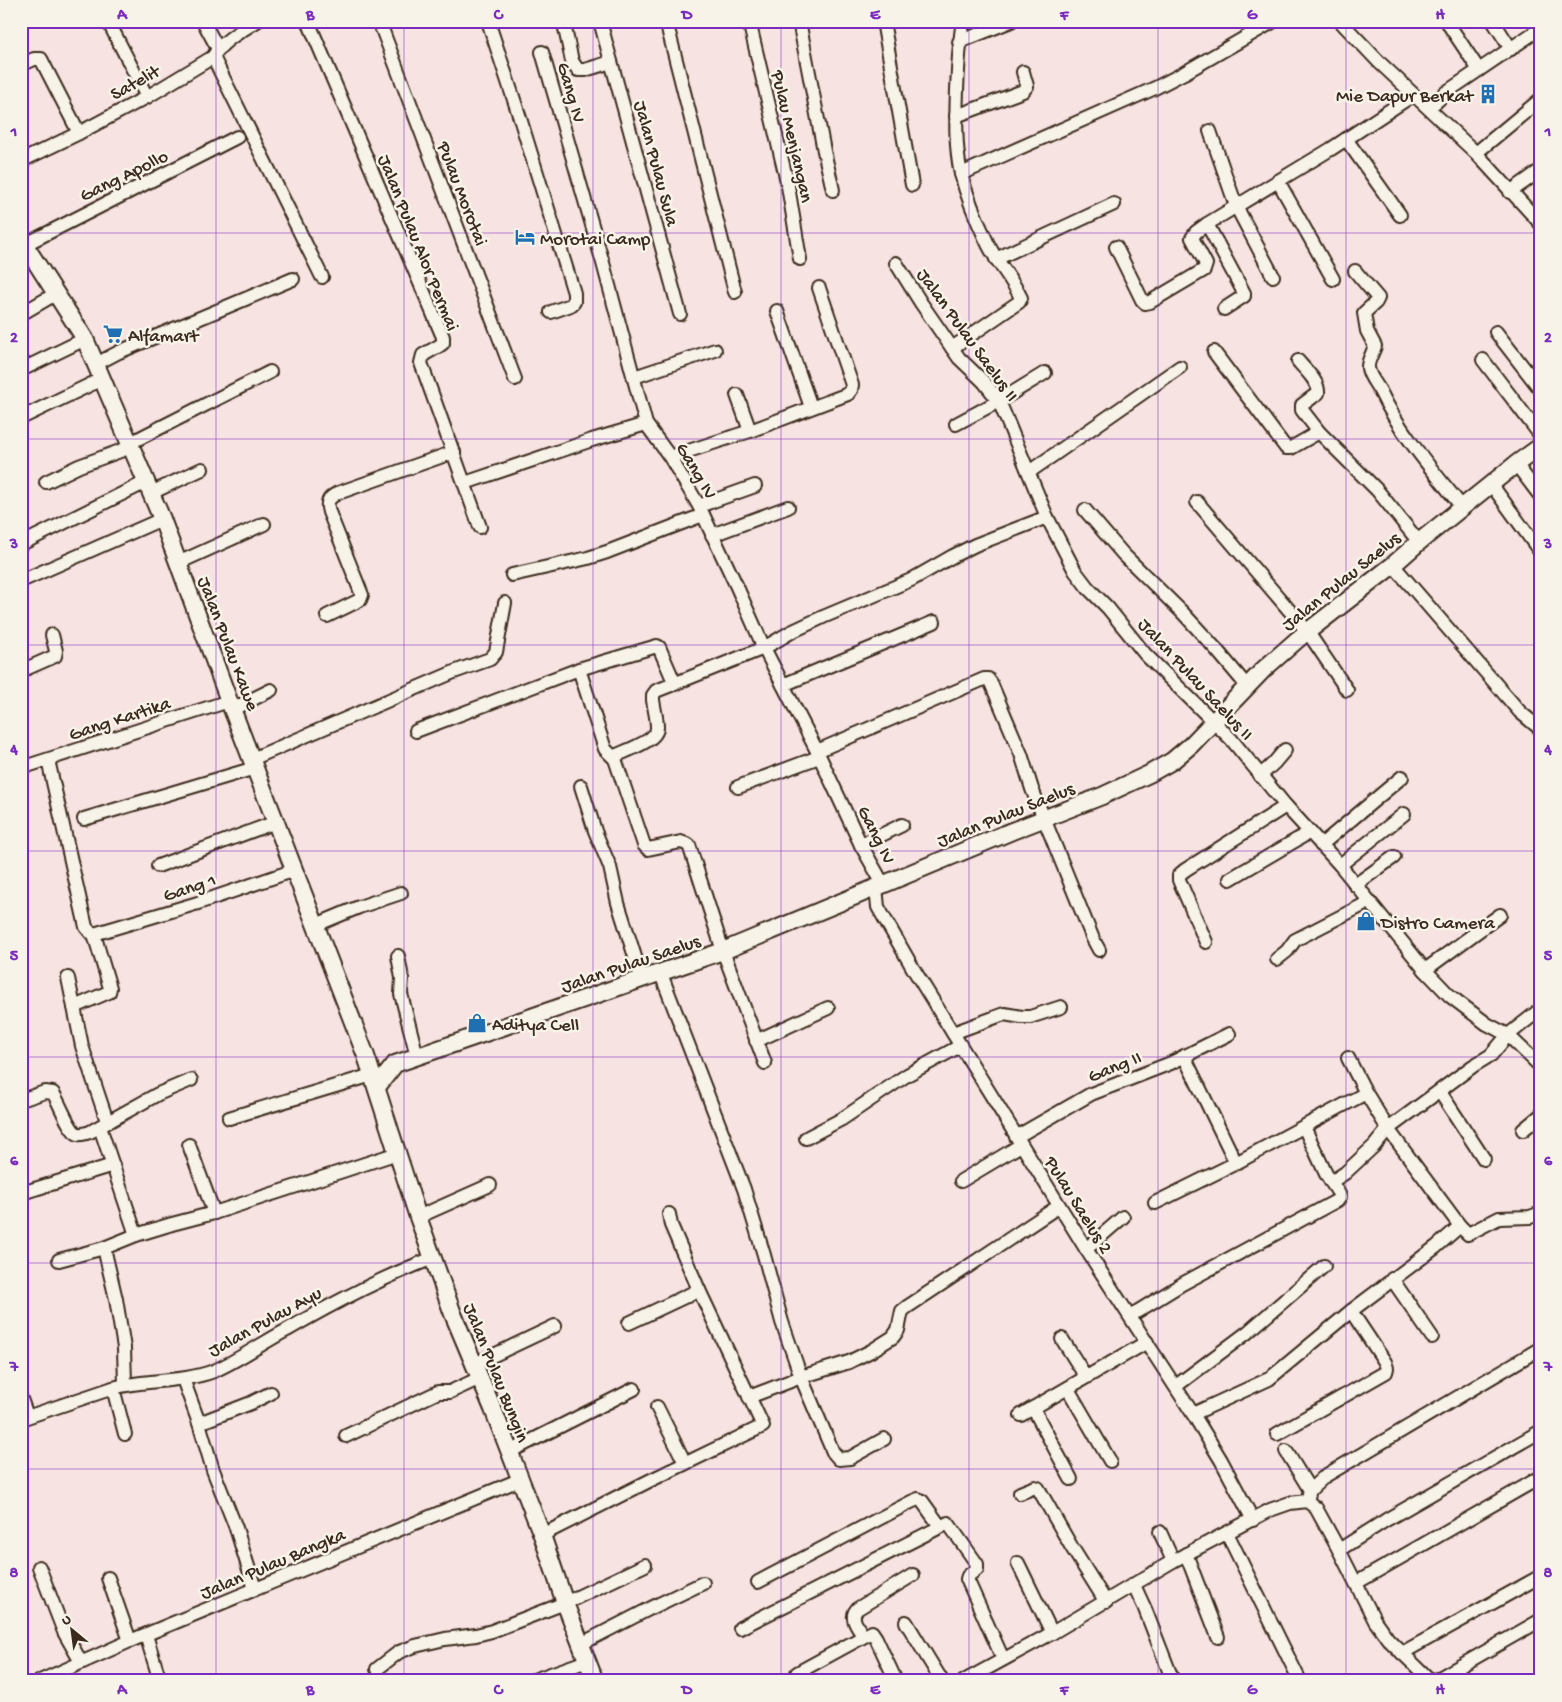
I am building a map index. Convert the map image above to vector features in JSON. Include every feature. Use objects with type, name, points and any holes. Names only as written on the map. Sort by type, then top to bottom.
[{"type":"street","points":[[108,21],[147,97]]},
{"type":"street","points":[[203,21],[216,53],[322,277]]},
{"type":"street","name":"Satelit","points":[[21,161],[147,97],[216,53],[241,31],[257,21]]},
{"type":"street","name":"Jalan Pulau Alor Permai","points":[[308,21],[443,337],[443,343],[423,355],[421,363],[480,527]]},
{"type":"street","name":"Pulau Morotai","points":[[379,21],[514,379]]},
{"type":"street","points":[[488,21],[574,293],[574,302],[571,305],[551,312]]},
{"type":"street","name":"Jalan Pulau Sula","points":[[600,21],[680,314]]},
{"type":"street","points":[[666,21],[735,292]]},
{"type":"street","name":"Pulau Menjangan","points":[[749,21],[788,186],[800,259]]},
{"type":"street","points":[[799,21],[817,119],[833,190]]},
{"type":"street","points":[[883,21],[912,185]]},
{"type":"street","points":[[952,348],[1019,302],[1021,298],[996,260],[972,208],[961,174],[956,116],[959,42],[962,21]]},
{"type":"street","points":[[959,42],[1011,21]]},
{"type":"street","points":[[961,174],[1156,88],[1274,21]]},
{"type":"street","points":[[1340,21],[1413,95],[1428,106],[1476,153],[1541,224]]},
{"type":"street","points":[[1493,21],[1511,49]]},
{"type":"street","points":[[564,24],[572,61],[578,70],[585,70],[611,62]]},
{"type":"street","points":[[1449,25],[1479,70]]},
{"type":"street","points":[[1428,106],[1541,28]]},
{"type":"street","name":"Gang IV","points":[[542,52],[603,263],[646,424],[670,457],[701,510],[764,648],[818,754],[879,886]]},
{"type":"street","points":[[21,65],[34,59],[41,60],[79,133]]},
{"type":"street","points":[[956,116],[1023,91],[1026,86],[1023,72]]},
{"type":"street","points":[[1116,246],[1142,300],[1145,303],[1150,302],[1204,270],[1206,264],[1192,238],[1196,232],[1346,140],[1413,95]]},
{"type":"street","points":[[1476,153],[1541,100]]},
{"type":"street","points":[[1210,130],[1236,206],[1272,276]]},
{"type":"street","name":"Gang Apollo","points":[[23,242],[237,138]]},
{"type":"street","points":[[1346,140],[1400,215]]},
{"type":"street","points":[[1510,192],[1541,170]]},
{"type":"street","points":[[1278,181],[1333,279]]},
{"type":"street","points":[[996,260],[1114,204]]},
{"type":"street","points":[[1207,224],[1244,293],[1244,296],[1224,309]]},
{"type":"street","name":"Jalan Pulau Kawe","points":[[23,242],[85,339],[149,487],[374,1081]]},
{"type":"street","name":"Jalan Pulau Saelus II","points":[[896,263],[958,358],[984,382],[999,401],[1047,517],[1075,571],[1088,588],[1108,608],[1145,654],[1231,739],[1260,776],[1340,866],[1425,970],[1450,996],[1487,1024],[1508,1035],[1541,1067]]},
{"type":"street","points":[[1355,271],[1378,298],[1364,313],[1367,332],[1375,346],[1368,362],[1368,371],[1383,399],[1405,432],[1433,472],[1462,507]]},
{"type":"street","points":[[21,418],[99,371],[119,352],[293,279]]},
{"type":"street","points":[[670,457],[750,431],[848,394],[852,385],[819,288]]},
{"type":"street","points":[[21,314],[57,293]]},
{"type":"street","points":[[777,311],[811,407]]},
{"type":"street","points":[[1496,332],[1541,390]]},
{"type":"street","points":[[21,370],[85,339]]},
{"type":"street","points":[[634,377],[715,350]]},
{"type":"street","points":[[1214,352],[1286,448],[1291,448],[1319,432]]},
{"type":"street","points":[[1484,360],[1541,436]]},
{"type":"street","points":[[1298,362],[1318,386],[1318,393],[1301,407],[1319,432],[1377,490],[1419,542]]},
{"type":"street","points":[[1029,472],[1180,366]]},
{"type":"street","points":[[46,482],[130,445],[270,372]]},
{"type":"street","points":[[956,424],[1045,373]]},
{"type":"street","points":[[737,395],[750,431]]},
{"type":"street","points":[[465,483],[592,440],[646,424]]},
{"type":"street","name":"Jalan Pulau Saelus","points":[[374,1081],[395,1064],[661,974],[723,951],[858,894],[1102,796],[1149,774],[1178,756],[1191,745],[1247,686],[1307,631],[1541,446]]},
{"type":"street","points":[[327,616],[360,600],[362,595],[326,504],[327,500],[338,493],[454,452]]},
{"type":"street","points":[[1516,464],[1541,497]]},
{"type":"street","points":[[21,544],[149,487],[202,469]]},
{"type":"street","points":[[1492,484],[1541,553]]},
{"type":"street","points":[[512,575],[607,552],[755,486]]},
{"type":"street","points":[[1197,502],[1307,631],[1347,690]]},
{"type":"street","points":[[712,535],[788,507]]},
{"type":"street","points":[[1085,510],[1123,554],[1183,613],[1247,686]]},
{"type":"street","points":[[615,759],[617,755],[642,743],[655,734],[658,726],[653,695],[656,692],[764,648],[823,617],[911,580],[975,545],[1047,517]]},
{"type":"street","points":[[21,581],[162,519]]},
{"type":"street","points":[[178,563],[264,524]]},
{"type":"street","points":[[1393,564],[1520,712],[1538,727],[1541,727]]},
{"type":"street","points":[[84,819],[254,763],[454,672],[490,659],[496,652],[505,602]]},
{"type":"street","points":[[783,685],[934,622]]},
{"type":"street","points":[[21,671],[55,656],[56,651],[52,635]]},
{"type":"street","points":[[416,730],[579,669],[657,646],[663,654],[675,684]]},
{"type":"street","points":[[579,669],[605,750],[615,759],[634,818],[646,847],[680,842],[689,845],[723,951],[764,1063]]},
{"type":"street","points":[[738,787],[818,754],[986,678],[991,682],[1021,754],[1044,818],[1093,940],[1099,950]]},
{"type":"street","name":"Gang Kartika","points":[[21,768],[119,735],[231,705],[271,690]]},
{"type":"street","points":[[1260,776],[1286,750]]},
{"type":"street","points":[[48,760],[86,927],[94,934],[110,988],[109,992],[74,1007]]},
{"type":"street","points":[[1321,845],[1402,777]]},
{"type":"street","points":[[581,786],[595,831],[610,867],[618,903],[642,979]]},
{"type":"street","points":[[1206,942],[1178,880],[1179,875],[1286,806]]},
{"type":"street","points":[[1340,866],[1404,814]]},
{"type":"street","points":[[158,866],[276,822]]},
{"type":"street","points":[[861,845],[902,825]]},
{"type":"street","points":[[1230,879],[1310,832]]},
{"type":"street","points":[[1355,885],[1394,857]]},
{"type":"street","name":"Gang 1","points":[[94,934],[198,903],[295,870]]},
{"type":"street","name":"Pulau Saelus 2","points":[[878,907],[879,886]]},
{"type":"street","points":[[316,925],[359,907],[401,893]]},
{"type":"street","name":"Pulau Saelus 2","points":[[858,894],[878,907],[1018,1141],[1194,1414],[1253,1520]]},
{"type":"street","points":[[1277,959],[1287,951],[1295,940],[1369,902]]},
{"type":"street","points":[[1425,970],[1500,915]]},
{"type":"street","points":[[398,956],[402,978],[401,994],[416,1056]]},
{"type":"street","points":[[661,974],[744,1189],[782,1322],[801,1377],[833,1452],[839,1459],[850,1458],[884,1439]]},
{"type":"street","points":[[68,978],[82,1046],[113,1165],[136,1236]]},
{"type":"street","points":[[953,1033],[1004,1014],[1030,1017],[1061,1007]]},
{"type":"street","points":[[756,1041],[828,1008]]},
{"type":"street","points":[[1331,1182],[1345,1173],[1374,1146],[1388,1129],[1473,1066],[1491,1055],[1508,1035],[1541,1009]]},
{"type":"street","name":"Gang II","points":[[961,1181],[1018,1141],[1091,1094],[1171,1063],[1230,1034]]},
{"type":"street","points":[[806,1138],[842,1119],[907,1075],[960,1046]]},
{"type":"street","points":[[366,1056],[395,1064]]},
{"type":"street","points":[[1184,1056],[1236,1163]]},
{"type":"street","points":[[1348,1058],[1388,1129],[1460,1226],[1470,1234],[1499,1218],[1530,1217],[1541,1213]]},
{"type":"street","points":[[21,1100],[52,1092],[70,1126],[80,1135],[158,1094],[191,1080]]},
{"type":"street","points":[[229,1118],[374,1081]]},
{"type":"street","name":"Jalan Pulau Bungin","points":[[374,1081],[418,1217],[453,1314],[478,1371],[542,1535],[565,1604],[595,1681]]},
{"type":"street","points":[[1440,1092],[1484,1159]]},
{"type":"street","points":[[1155,1203],[1236,1163],[1366,1093]]},
{"type":"street","points":[[1523,1130],[1541,1115]]},
{"type":"street","points":[[1130,1316],[1182,1284],[1338,1200],[1339,1194],[1331,1182],[1304,1127]]},
{"type":"street","points":[[189,1145],[214,1213]]},
{"type":"street","points":[[59,1260],[104,1248],[136,1236],[214,1213],[398,1153]]},
{"type":"street","points":[[25,1192],[113,1165]]},
{"type":"street","points":[[418,1217],[490,1185]]},
{"type":"street","points":[[749,1397],[801,1377],[849,1362],[893,1338],[898,1330],[902,1312],[907,1307],[1059,1206]]},
{"type":"street","points":[[542,1535],[763,1426],[698,1290],[671,1225],[669,1214]]},
{"type":"street","points":[[1086,1249],[1123,1218]]},
{"type":"street","points":[[1194,1414],[1269,1379],[1351,1311],[1436,1247],[1460,1226]]},
{"type":"street","points":[[104,1248],[116,1299],[124,1348],[119,1386],[125,1434]]},
{"type":"street","name":"Jalan Pulau Ayu","points":[[24,1418],[119,1386],[183,1379],[213,1371],[256,1349],[270,1339],[346,1296],[394,1273],[433,1258]]},
{"type":"street","points":[[1176,1386],[1248,1332],[1324,1266]]},
{"type":"street","points":[[1392,1279],[1432,1337]]},
{"type":"street","points":[[629,1322],[698,1290]]},
{"type":"street","points":[[1277,1434],[1386,1372],[1385,1362],[1351,1311]]},
{"type":"street","points":[[346,1436],[438,1392],[450,1392],[478,1371],[555,1326]]},
{"type":"street","points":[[1062,1339],[1086,1377]]},
{"type":"street","points":[[1021,1415],[1147,1342]]},
{"type":"street","points":[[964,1681],[982,1677],[1003,1659],[1106,1602],[1173,1561],[1280,1506],[1308,1495],[1325,1476],[1541,1348]]},
{"type":"street","points":[[183,1379],[213,1470],[236,1528],[254,1589]]},
{"type":"street","points":[[509,1452],[634,1389]]},
{"type":"street","points":[[1068,1389],[1110,1461]]},
{"type":"street","points":[[199,1423],[251,1403],[271,1393]]},
{"type":"street","points":[[21,1399],[24,1418]]},
{"type":"street","points":[[657,1407],[685,1463]]},
{"type":"street","points":[[1033,1408],[1071,1479]]},
{"type":"street","points":[[1339,1550],[1386,1520],[1541,1431]]},
{"type":"street","points":[[1286,1451],[1375,1621],[1388,1640],[1433,1681],[1541,1620]]},
{"type":"street","points":[[1356,1583],[1541,1477]]},
{"type":"street","name":"Jalan Pulau Bangka","points":[[40,1681],[130,1641],[519,1480]]},
{"type":"street","points":[[1020,1493],[1038,1488],[1106,1602]]},
{"type":"street","points":[[758,1582],[918,1499],[922,1501],[940,1526]]},
{"type":"street","points":[[740,1628],[946,1522],[950,1524],[977,1564],[977,1569],[967,1579],[1003,1659]]},
{"type":"street","points":[[1160,1532],[1173,1561]]},
{"type":"street","points":[[1227,1533],[1300,1681]]},
{"type":"street","points":[[1186,1554],[1218,1637]]},
{"type":"street","points":[[1018,1563],[1052,1633]]},
{"type":"street","points":[[377,1669],[399,1652],[445,1638],[476,1636],[565,1604],[645,1565]]},
{"type":"street","points":[[39,1567],[64,1632],[81,1662]]},
{"type":"street","points":[[863,1636],[853,1618],[853,1613],[913,1575]]},
{"type":"street","points":[[1402,1654],[1541,1576]]},
{"type":"street","points":[[108,1578],[130,1641]]},
{"type":"street","points":[[582,1644],[703,1583]]},
{"type":"street","points":[[1134,1585],[1172,1681]]},
{"type":"street","points":[[906,1622],[942,1681]]},
{"type":"street","points":[[801,1681],[796,1674],[873,1632],[896,1681]]},
{"type":"street","points":[[146,1635],[160,1681]]},
{"type":"street","points":[[531,1681],[587,1661]]},
{"type":"place","name":"Mie Dapur Berkat","points":[[1488,94]]},
{"type":"place","name":"Morotai Camp","points":[[525,237]]},
{"type":"place","name":"Alfamart","points":[[113,334]]},
{"type":"place","name":"Distro Camera","points":[[1366,921]]},
{"type":"place","name":"Aditya Cell","points":[[477,1023]]}]
